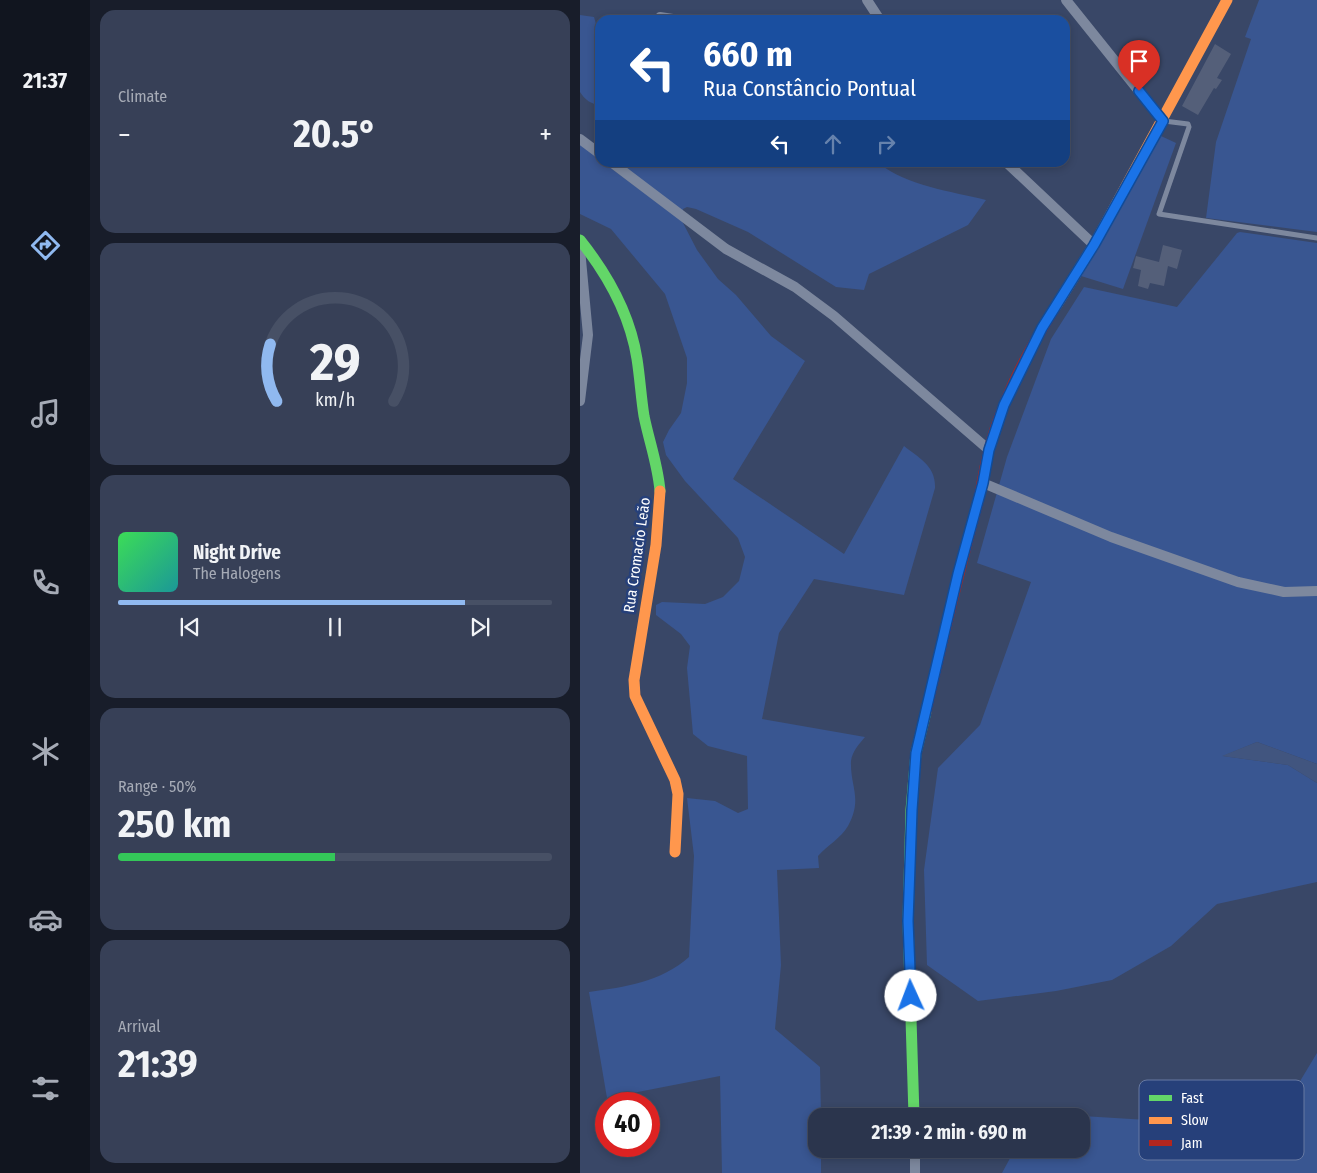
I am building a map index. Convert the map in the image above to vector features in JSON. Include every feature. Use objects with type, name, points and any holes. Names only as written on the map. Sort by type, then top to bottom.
[{"type":"street","points":[[867,0],[877,15]]},
{"type":"street","points":[[1066,0],[1163,121]]},
{"type":"street","points":[[914,1108],[908,921],[916,753],[958,574],[983,483],[989,450],[1004,405],[1024,361],[1042,328],[1094,245],[1227,0]]},
{"type":"street","points":[[580,139],[595,150]]},
{"type":"street","points":[[618,167],[726,249],[810,296],[989,450]]},
{"type":"street","points":[[1011,167],[1094,245]]},
{"type":"street","name":"Rua Cromacio Leão","points":[[580,240],[611,282],[625,316],[637,358],[644,414],[660,483],[656,551],[634,680],[635,696],[675,780],[678,794],[675,852]]},
{"type":"street","points":[[580,249],[588,335],[580,401]]},
{"type":"street","points":[[983,483],[1111,537],[1238,582],[1284,592],[1317,591]]},
{"type":"street","points":[[915,1158],[915,1173]]},
{"type":"lane","points":[[1163,121],[1188,124],[1189,126],[1159,214],[1317,238]]},
{"type":"shaded area","points":[[1259,0],[1317,0],[1317,232],[1206,218],[1216,142],[1251,39],[1245,37]]},
{"type":"shaded area","points":[[580,15],[594,17],[595,20],[595,104],[588,101],[580,92]]},
{"type":"shaded area","points":[[1161,136],[1176,143],[1123,289],[1081,276]]},
{"type":"shaded area","points":[[580,144],[595,155],[595,167],[609,167],[682,221],[697,250],[718,279],[736,295],[771,336],[805,361],[733,479],[844,554],[904,446],[926,463],[935,480],[935,488],[904,595],[814,579],[779,633],[762,719],[865,737],[854,751],[851,761],[855,808],[848,826],[818,856],[819,868],[777,870],[781,965],[775,1029],[820,1067],[821,1108],[808,1108],[808,1158],[821,1158],[821,1173],[722,1173],[720,1076],[638,1092],[606,1092],[589,992],[616,988],[655,978],[689,957],[694,856],[687,798],[715,801],[738,813],[748,809],[747,756],[708,746],[693,734],[687,668],[690,646],[681,634],[656,615],[656,605],[662,602],[705,604],[723,597],[739,581],[745,557],[738,538],[685,481],[666,455],[663,442],[681,413],[687,383],[687,358],[665,294],[611,229],[580,214]]},
{"type":"shaded area","points":[[623,167],[884,167],[916,182],[986,200],[968,225],[869,274],[864,290],[836,287],[748,232],[696,209],[687,207],[683,209],[683,213]]},
{"type":"shaded area","points":[[1237,233],[1317,243],[1317,764],[1257,742],[1223,756],[1288,765],[1317,783],[1317,882],[1217,904],[1171,946],[1112,980],[1056,991],[978,1001],[927,965],[924,870],[938,768],[980,725],[1031,582],[977,563],[1007,457],[1051,339],[1084,287],[1177,307]]},
{"type":"shaded area","points":[[1257,742],[1317,764],[1317,783],[1288,765],[1222,756]]},
{"type":"shaded area","points":[[1317,1053],[1317,1173],[1002,1173],[1010,1158],[1090,1158],[1090,1116],[1139,1119],[1139,1160],[1304,1160],[1304,1080],[1301,1080]]},
{"type":"building","points":[[1215,44],[1231,54],[1217,78],[1222,80],[1216,89],[1214,88],[1198,115],[1182,106]]},
{"type":"building","points":[[1163,245],[1182,250],[1177,269],[1168,266],[1164,286],[1150,283],[1148,289],[1138,286],[1141,270],[1133,268],[1136,256],[1159,262]]},
{"type":"traffic: fast","points":[[580,240],[608,281],[629,326],[634,342],[644,416],[660,491]]},
{"type":"traffic: fast","points":[[914,1108],[908,921],[911,810],[916,753],[926,712]]},
{"type":"traffic: slow","points":[[1056,306],[1094,245],[1227,0]]},
{"type":"traffic: slow","points":[[660,491],[656,545],[634,680],[635,696],[675,780],[678,794],[675,852]]},
{"type":"traffic: jam","points":[[926,712],[979,499],[987,457],[1001,412],[1017,375],[1056,306]]},
{"type":"route","points":[[911,996],[908,921],[916,753],[958,574],[983,483],[989,450],[1004,405],[1024,361],[1042,328],[1094,245],[1163,121],[1139,91]]}]
